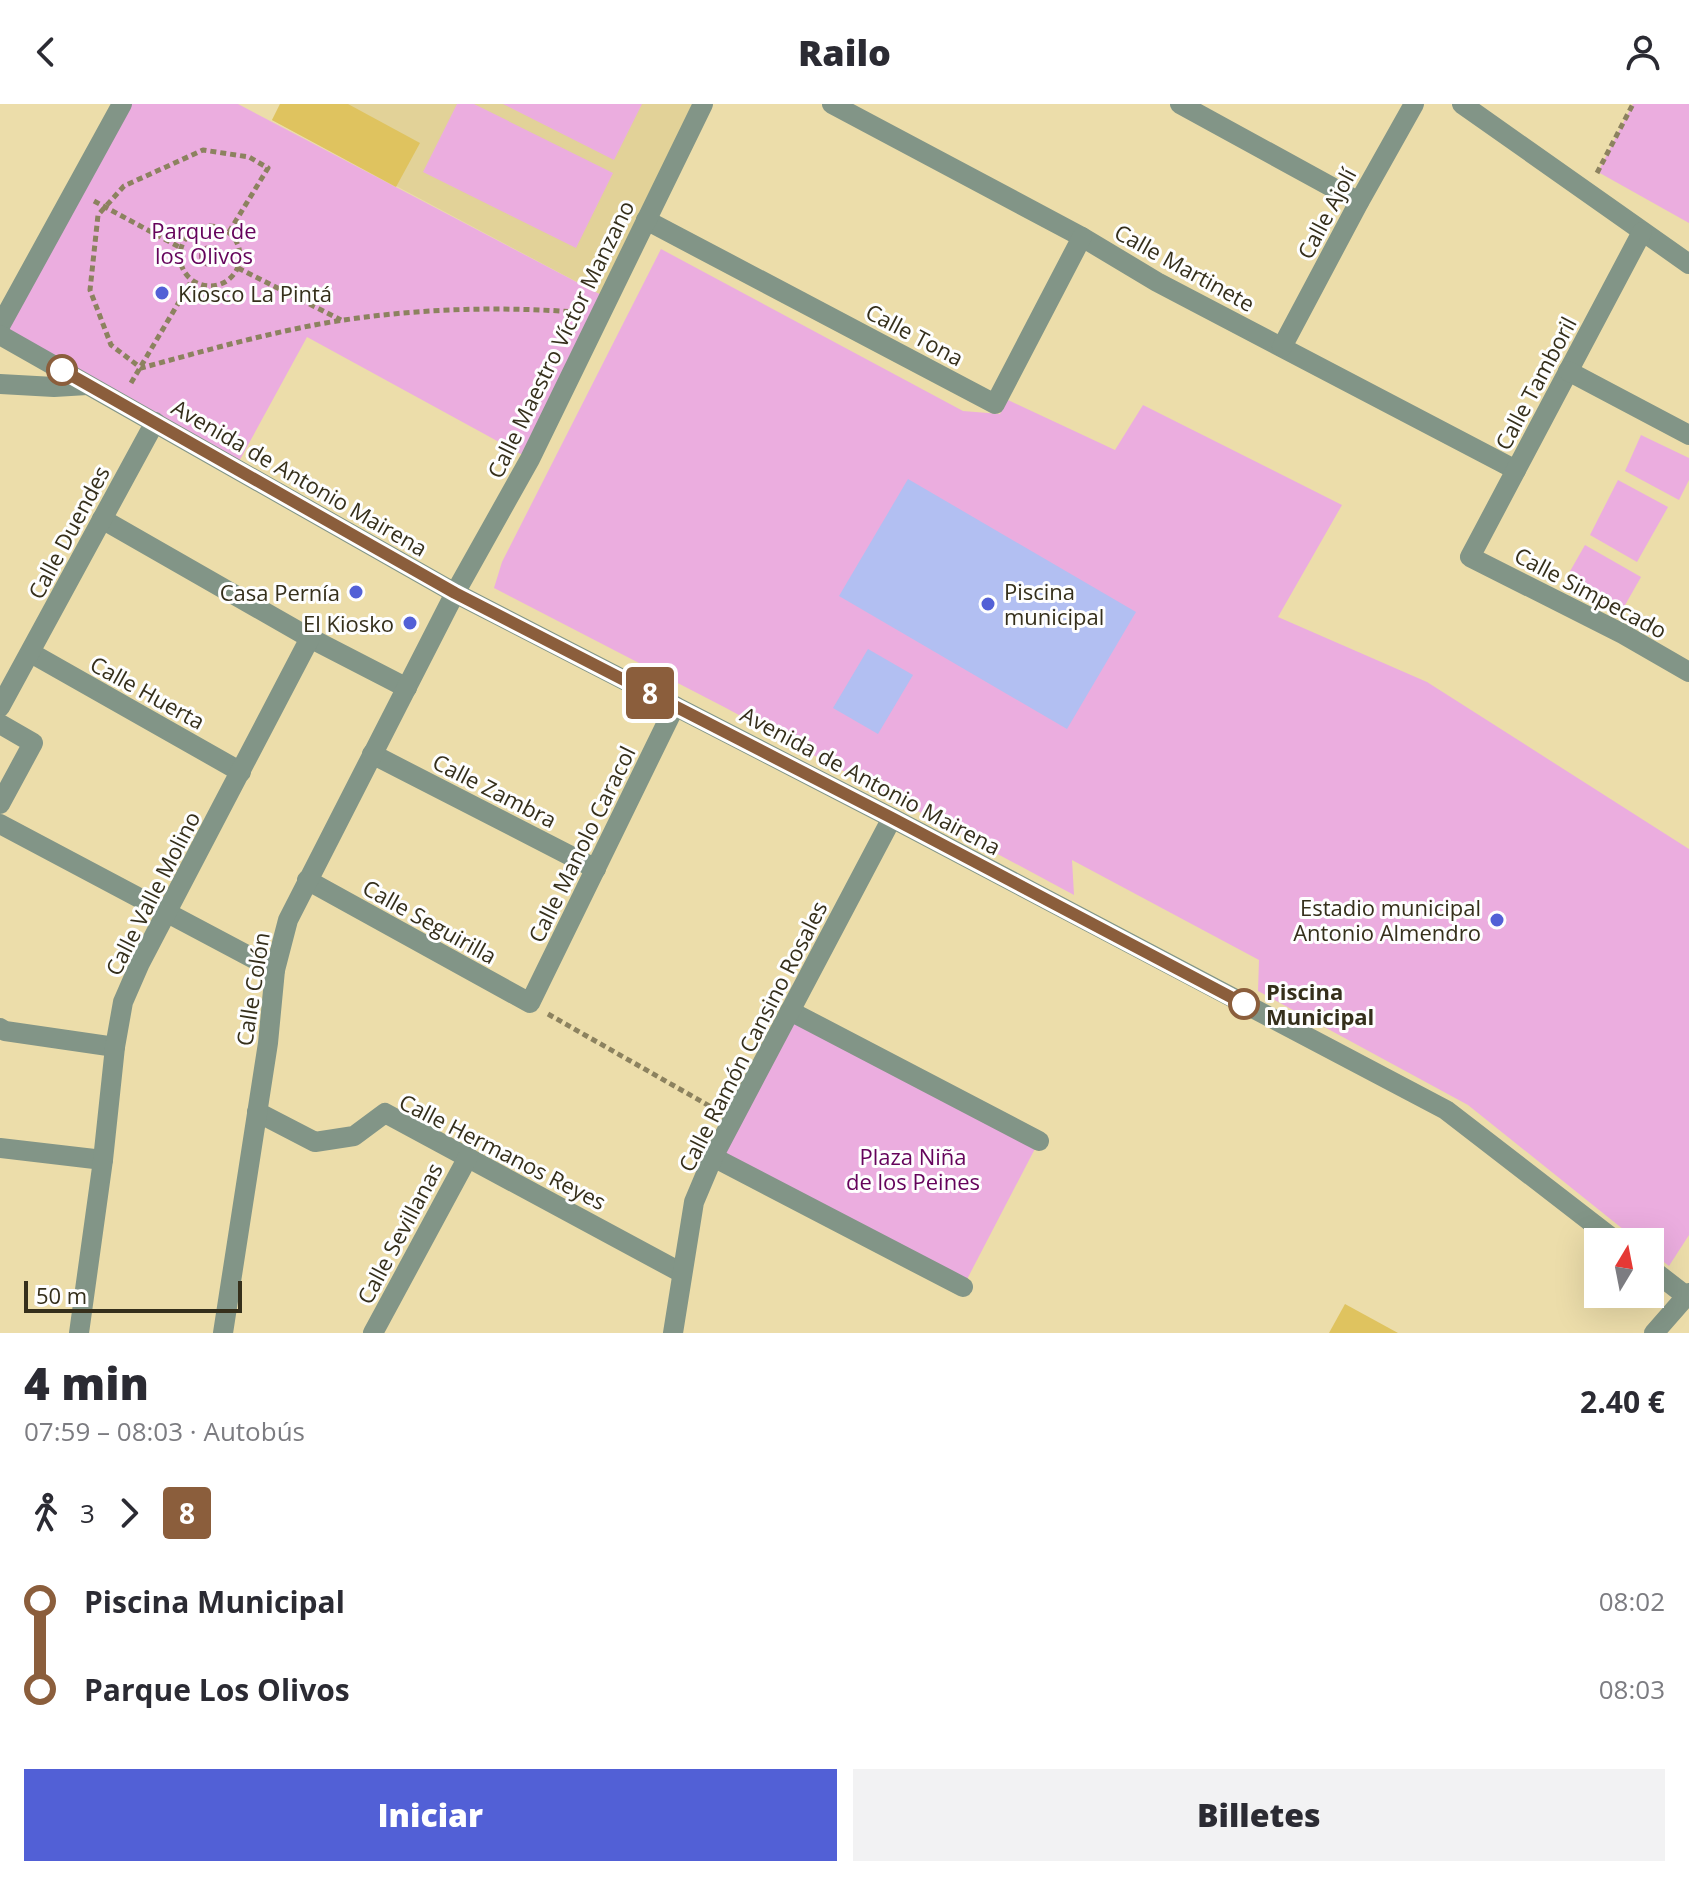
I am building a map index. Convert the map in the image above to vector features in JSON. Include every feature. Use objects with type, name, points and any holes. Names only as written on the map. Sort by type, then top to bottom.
[{"type":"street","points":[[0,326],[122,104]]},
{"type":"street","name":"Calle Maestro Víctor Manzano","points":[[455,593],[530,459],[703,104]]},
{"type":"street","name":"Calle Martinete","points":[[832,104],[1082,237],[1157,282],[1516,470]]},
{"type":"street","points":[[1180,104],[1359,202]]},
{"type":"street","name":"Calle Ajolí","points":[[1282,347],[1414,104]]},
{"type":"street","points":[[1462,104],[1689,264]]},
{"type":"street","name":"Calle Tona","points":[[646,220],[995,404],[1082,237]]},
{"type":"street","name":"Calle Tamboril","points":[[1470,557],[1642,232]]},
{"type":"street","name":"Avenida de Antonio Mairena","points":[[0,335],[455,593],[892,818],[1446,1110],[1599,1228]]},
{"type":"street","points":[[1568,371],[1689,435]]},
{"type":"street","name":"Avenida de Antonio Mairena","points":[[0,384],[87,385]]},
{"type":"street","name":"Calle Duendes","points":[[0,707],[155,422]]},
{"type":"street","points":[[102,519],[310,638],[407,688]]},
{"type":"street","name":"Calle Simpecado","points":[[1470,557],[1623,634],[1689,672]]},
{"type":"street","name":"Calle Colón","points":[[223,1333],[275,970],[288,920],[455,593]]},
{"type":"street","name":"Calle Valle Molino","points":[[79,1333],[123,1002],[140,963],[310,638]]},
{"type":"street","name":"Calle Huerta","points":[[31,653],[241,772]]},
{"type":"street","name":"Calle Manolo Caracol","points":[[530,1003],[675,706]]},
{"type":"street","points":[[0,724],[33,743],[0,804]]},
{"type":"street","name":"Calle Zambra","points":[[372,754],[596,869]]},
{"type":"street","name":"Calle Ramón Cansino Rosales","points":[[673,1333],[694,1202],[713,1157],[892,818]]},
{"type":"street","points":[[0,824],[275,970]]},
{"type":"street","name":"Calle Seguirilla","points":[[307,880],[530,1003]]},
{"type":"street","points":[[790,1011],[1039,1141]]},
{"type":"street","points":[[0,1028],[115,1047]]},
{"type":"street","name":"Calle Hermanos Reyes","points":[[257,1112],[315,1142],[354,1136],[385,1113],[682,1273]]},
{"type":"street","points":[[0,1148],[103,1160]]},
{"type":"street","name":"Calle Sevillanas","points":[[373,1333],[468,1157]]},
{"type":"street","points":[[713,1157],[963,1287]]},
{"type":"street","points":[[1654,1333],[1688,1296],[1664,1278]]},
{"type":"path","points":[[1587,192],[1633,104]]},
{"type":"path","points":[[141,368],[111,345],[90,290],[98,215],[124,186],[203,150],[249,157],[268,168],[229,232]]},
{"type":"path","points":[[76,191],[181,248]]},
{"type":"path","points":[[210,226],[229,232],[239,248],[238,268],[226,282],[208,286],[192,280],[182,266],[181,248],[192,232],[200,228],[210,226]]},
{"type":"path","points":[[238,268],[342,321]]},
{"type":"path","points":[[119,401],[192,280]]},
{"type":"path","points":[[141,368],[242,341],[342,321],[429,311],[508,309],[600,314]]},
{"type":"path","points":[[530,1003],[733,1119]]},
{"type":"shaded area","points":[[280,104],[704,104],[607,298],[272,120]]},
{"type":"green space","name":"Parque de los Olivos","points":[[122,104],[238,104],[607,298],[530,459],[307,337],[236,467],[0,326]]},
{"type":"green space","points":[[457,104],[474,104],[613,173],[576,248],[423,172]]},
{"type":"green space","points":[[503,104],[642,104],[614,160]]},
{"type":"green space","points":[[1633,104],[1689,104],[1689,223],[1598,172]]},
{"type":"green space","points":[[661,249],[963,411],[1000,414],[1008,400],[1115,450],[1143,405],[1342,505],[1278,617],[1427,682],[1689,849],[1689,1235],[1669,1266],[1664,1262],[1664,1228],[1622,1228],[1468,1105],[1258,991],[1259,960],[1072,860],[1074,895],[726,708],[494,588],[502,562]]},
{"type":"green space","points":[[1641,435],[1689,458],[1689,480],[1679,500],[1625,471]]},
{"type":"green space","points":[[1618,480],[1668,507],[1637,562],[1590,535]]},
{"type":"green space","points":[[1585,545],[1641,577],[1620,614],[1565,580]]},
{"type":"green space","name":"Plaza Niña de los Peines","points":[[790,1011],[1039,1141],[963,1287],[713,1157]]},
{"type":"water","name":"Piscina municipal","points":[[908,479],[1136,612],[1067,729],[839,596]]},
{"type":"water","points":[[868,649],[913,675],[878,734],[833,708]]},
{"type":"building","points":[[280,104],[348,104],[420,143],[396,187],[272,120]]},
{"type":"building","points":[[1345,1304],[1398,1333],[1329,1333]]},
{"type":"bus line","name":"8","points":[[62,370],[455,593],[1244,1004]]},
{"type":"place","name":"Kiosco La Pintá","points":[[162,293]]},
{"type":"place","name":"Casa Pernía","points":[[356,592]]},
{"type":"place","name":"Piscina municipal","points":[[988,604]]},
{"type":"place","name":"El Kiosko","points":[[410,623]]},
{"type":"place","name":"Estadio municipal Antonio Almendro","points":[[1497,920]]},
{"type":"place","name":"Piscina Municipal","points":[[1244,1004]]}]
